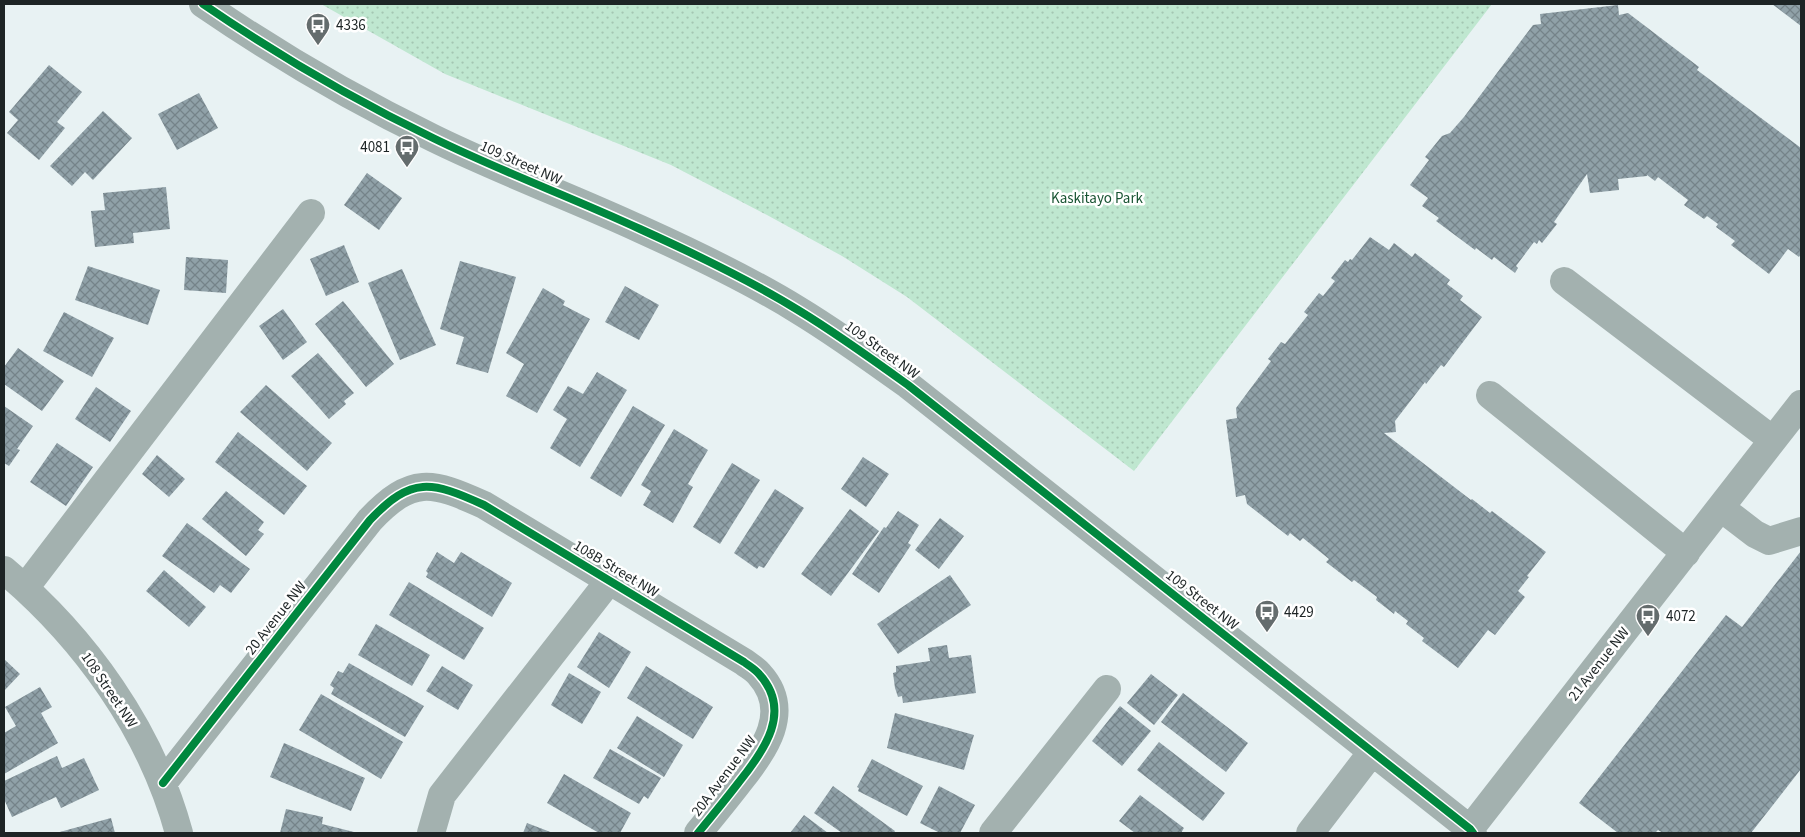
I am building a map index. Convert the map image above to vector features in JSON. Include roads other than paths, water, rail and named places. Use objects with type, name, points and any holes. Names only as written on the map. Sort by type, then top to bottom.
[{"type":"street","name":"109 Street NW","points":[[203,4],[254,39],[374,108],[432,138],[516,177],[639,228],[689,252],[797,309],[830,330],[908,385],[1372,752],[1478,832]]},
{"type":"street","points":[[25,588],[311,213]]},
{"type":"street","points":[[1564,281],[1773,440]]},
{"type":"street","points":[[1490,395],[1686,553]]},
{"type":"street","name":"21 Avenue NW","points":[[1478,832],[1686,553],[1801,404]]},
{"type":"street","name":"108B Street NW","points":[[422,486],[446,488],[484,505],[744,662],[759,674],[769,688],[775,706]]},
{"type":"street","name":"20 Avenue NW","points":[[163,783],[370,520],[386,502],[403,492],[422,486]]},
{"type":"street","points":[[1721,508],[1755,534],[1769,541],[1801,531]]},
{"type":"street","name":"108 Street NW","points":[[4,570],[25,588],[66,630],[96,667],[139,734],[163,783],[180,833]]},
{"type":"street","points":[[431,833],[442,795],[609,581]]},
{"type":"street","points":[[993,833],[1107,689]]},
{"type":"street","name":"20A Avenue NW","points":[[698,833],[764,749],[774,720],[775,706]]},
{"type":"street","points":[[1310,833],[1372,752]]},
{"type":"place","name":"4336","points":[[318,46]]},
{"type":"place","name":"4081","points":[[407,168]]},
{"type":"place","name":"4429","points":[[1267,633]]},
{"type":"place","name":"4072","points":[[1648,637]]},
{"type":"park label","name":"Kaskitayo Park","points":[[1097,198]]}]
